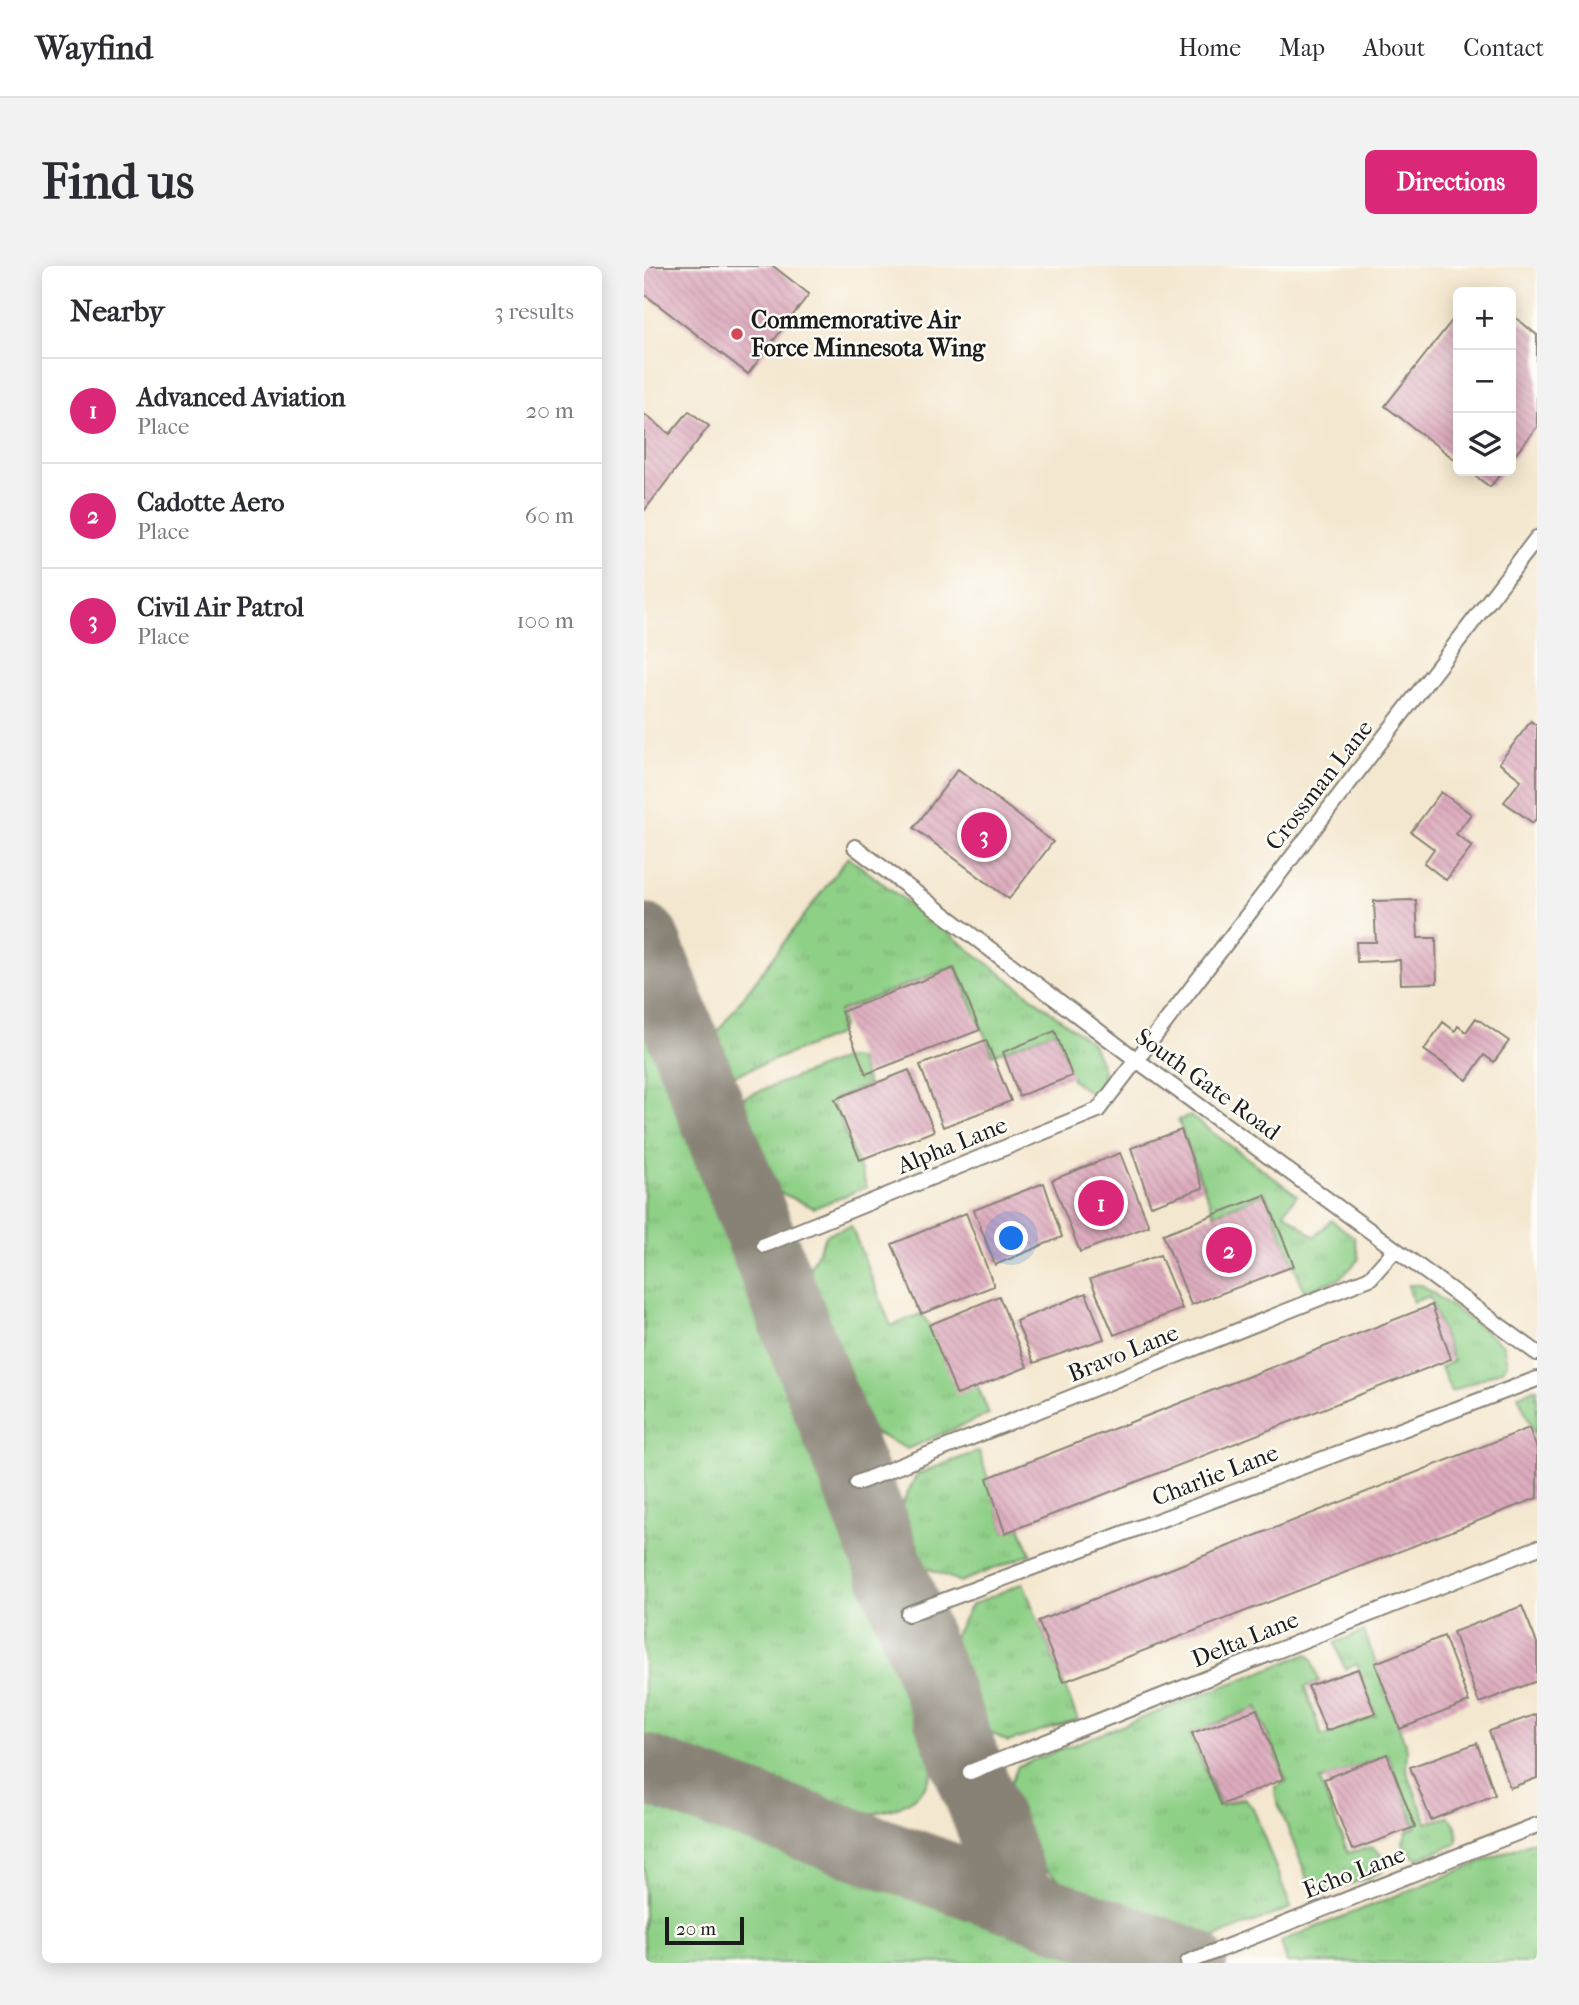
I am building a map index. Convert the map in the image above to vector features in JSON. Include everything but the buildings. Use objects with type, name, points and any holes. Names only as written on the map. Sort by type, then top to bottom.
[{"type":"lane","name":"Crossman Lane","points":[[1138,1061],[1537,538]]},
{"type":"lane","name":"South Gate Road","points":[[855,847],[1138,1061],[1537,1353]]},
{"type":"lane","name":"Alpha Lane","points":[[764,1245],[1098,1110],[1138,1061]]},
{"type":"lane","name":"Bravo Lane","points":[[857,1483],[1370,1278],[1395,1250]]},
{"type":"lane","name":"Charlie Lane","points":[[908,1614],[1537,1379]]},
{"type":"lane","name":"Delta Lane","points":[[970,1772],[1537,1548]]},
{"type":"lane","name":"Echo Lane","points":[[1188,1962],[1537,1825]]},
{"type":"green space","points":[[848,857],[1092,1043],[1103,1072],[1092,1094],[1073,1081],[1055,1031],[993,1055],[955,966],[839,1011],[842,1022],[835,1036],[735,1075],[725,1073],[712,1039]]},
{"type":"green space","points":[[644,996],[933,1744],[932,1773],[926,1785],[908,1802],[882,1812],[867,1814],[644,1736]]},
{"type":"green space","points":[[845,1058],[858,1059],[868,1085],[832,1100],[867,1187],[814,1208],[770,1188],[737,1106],[744,1097]]},
{"type":"green space","points":[[1190,1116],[1297,1195],[1284,1212],[1315,1237],[1331,1220],[1354,1237],[1359,1259],[1341,1278],[1305,1292],[1265,1193],[1214,1214],[1178,1120]]},
{"type":"green space","points":[[851,1226],[891,1326],[921,1314],[978,1387],[989,1414],[907,1449],[863,1427],[806,1276],[827,1234]]},
{"type":"green space","points":[[1408,1285],[1422,1285],[1503,1345],[1507,1363],[1502,1370],[1451,1392],[1441,1367],[1453,1361],[1429,1296],[1413,1302]]},
{"type":"green space","points":[[1537,1388],[1537,1440],[1518,1395]]},
{"type":"green space","points":[[979,1451],[1005,1532],[1020,1527],[1031,1554],[960,1582],[916,1563],[896,1517],[917,1474]]},
{"type":"green space","points":[[1023,1583],[1078,1720],[1008,1742],[979,1726],[948,1648],[971,1605]]},
{"type":"green space","points":[[1364,1631],[1407,1749],[1406,1769],[1427,1823],[1448,1817],[1457,1829],[1456,1844],[1417,1859],[1407,1852],[1403,1843],[1407,1832],[1416,1827],[1387,1754],[1320,1781],[1348,1853],[1372,1847],[1382,1857],[1382,1872],[1315,1898],[1276,1798],[1275,1787],[1286,1781],[1257,1707],[1190,1734],[1221,1806],[1244,1798],[1253,1808],[1291,1908],[1215,1937],[1067,1885],[1043,1868],[1006,1795],[1018,1766],[1307,1654],[1312,1659],[1319,1681],[1305,1687],[1322,1736],[1376,1716],[1357,1664],[1345,1669],[1335,1643]]},
{"type":"green space","points":[[644,1803],[1097,1963],[644,1963]]},
{"type":"green space","points":[[1537,1840],[1537,1963],[1287,1963],[1281,1941]]},
{"type":"taxiway","points":[[644,938],[1021,1903]]},
{"type":"taxiway","points":[[644,1769],[1192,1963]]},
{"type":"place","name":"Commemorative Air Force Minnesota Wing","points":[[737,334]]},
{"type":"place","name":"Civil Air Patrol","points":[[984,835]]},
{"type":"place","name":"Advanced Aviation","points":[[1101,1203]]},
{"type":"place","name":"Cadotte Aero","points":[[1229,1250]]}]
